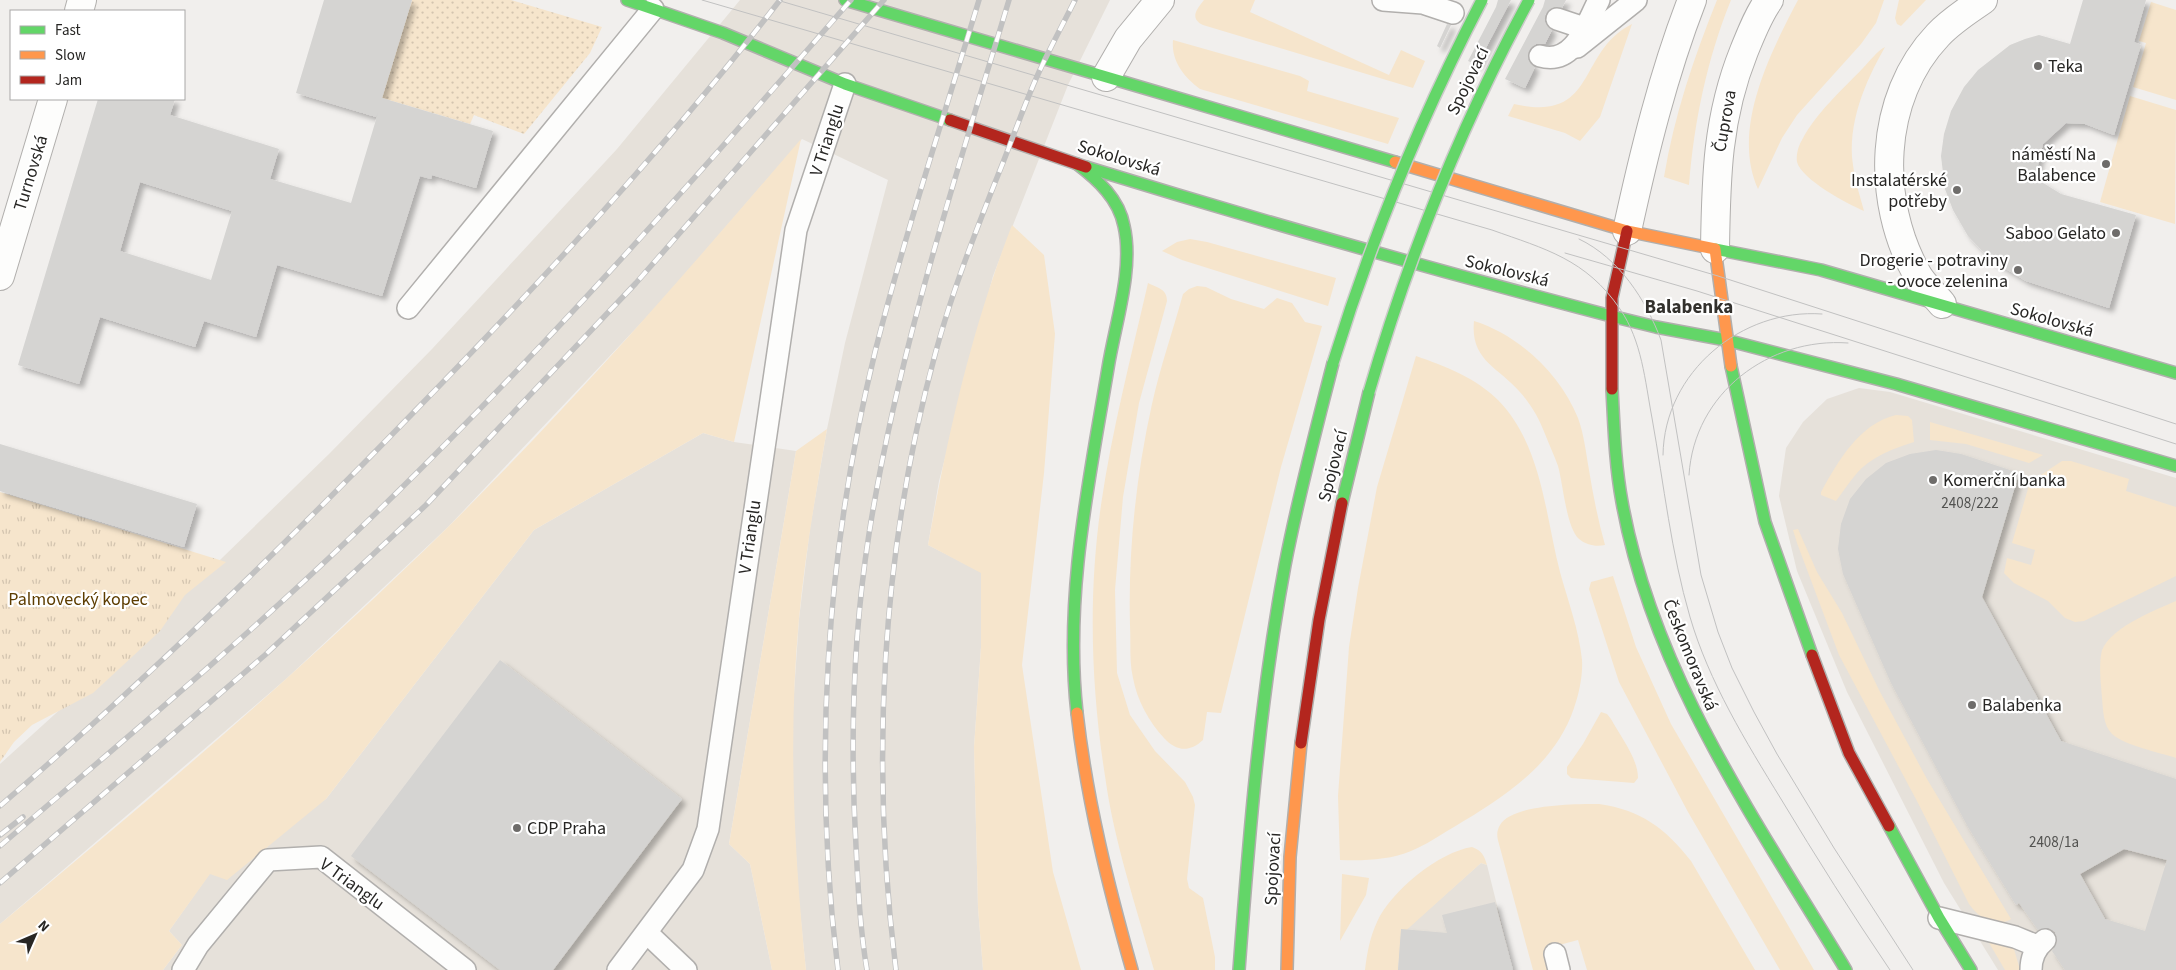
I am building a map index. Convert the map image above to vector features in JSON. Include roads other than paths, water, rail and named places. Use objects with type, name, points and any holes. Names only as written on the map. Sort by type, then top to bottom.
[{"type":"main road","name":"Sokolovská","points":[[627,0],[723,33],[845,84],[1077,164],[1260,221],[1448,274],[1656,328],[1726,340]]},
{"type":"main road","points":[[846,0],[1627,231]]},
{"type":"main road","name":"Spojovací","points":[[1239,970],[1253,797],[1264,704],[1285,565],[1334,363],[1367,258],[1404,160],[1446,70],[1482,0]]},
{"type":"main road","name":"Spojovací","points":[[1287,970],[1290,856],[1294,811],[1319,620],[1343,495],[1369,392],[1394,308],[1430,208],[1495,65],[1530,0]]},
{"type":"main road","points":[[1077,164],[1099,180],[1116,202],[1124,220],[1126,237],[1122,288],[1080,535],[1074,593],[1072,641],[1083,773],[1093,825],[1132,970]]},
{"type":"main road","name":"Sokolovská","points":[[1627,231],[1821,270],[2176,373]]},
{"type":"main road","name":"Českomoravská","points":[[1627,231],[1612,298],[1611,316],[1613,420],[1622,502],[1633,551],[1662,637],[1684,692],[1706,738],[1846,970]]},
{"type":"main road","points":[[1715,249],[1733,381],[1765,522],[1785,582],[1849,754],[1939,918],[1971,970]]},
{"type":"main road","points":[[1726,340],[1796,356],[1913,388],[2176,466]]},
{"type":"street","points":[[1106,77],[1128,39],[1160,0]]},
{"type":"street","points":[[1627,231],[1661,93],[1692,0]]},
{"type":"street","name":"Čuprova","points":[[1715,249],[1718,147],[1724,114],[1732,81],[1748,40],[1769,0]]},
{"type":"street","points":[[1942,304],[1919,276],[1906,251],[1899,229],[1890,182],[1889,155],[1892,129],[1897,104],[1921,56],[1938,35],[1958,16],[1983,0]]},
{"type":"street","name":"Turnovská","points":[[0,276],[53,100]]},
{"type":"lane","points":[[1384,0],[1423,3],[1453,13]]},
{"type":"lane","points":[[1564,56],[1574,45],[1599,0]]},
{"type":"lane","points":[[1557,19],[1584,28],[1596,27],[1604,24],[1629,6]]},
{"type":"lane","points":[[1540,56],[1550,59],[1564,56],[1629,6]]},
{"type":"lane","points":[[408,308],[653,9]]},
{"type":"lane","name":"V Trianglu","points":[[618,970],[693,870],[708,829],[796,230],[845,84]]},
{"type":"lane","name":"V Trianglu","points":[[183,970],[198,945],[268,860],[321,857],[465,970]]},
{"type":"lane","points":[[1939,918],[2041,943],[2031,961],[2031,970]]},
{"type":"lane","points":[[647,933],[686,970]]},
{"type":"tram line","points":[[702,0],[1492,230],[1547,250],[1579,267],[1593,278],[1620,309],[1638,348],[1645,376],[1668,518],[1683,593],[1707,665],[1755,756],[1821,864],[1890,970]]},
{"type":"tram line","points":[[777,0],[1718,276],[2176,424]]},
{"type":"tram line","points":[[1579,239],[1607,257],[1619,269],[1639,295],[1661,340],[1701,575],[1718,632],[1732,668],[1777,754],[1834,848],[1913,970]]},
{"type":"tram line","points":[[1565,253],[1697,291],[2176,444]]},
{"type":"tram line","points":[[1663,455],[1667,425],[1677,397],[1693,372],[1713,351],[1737,334],[1764,322],[1792,315],[1822,314]]},
{"type":"tram line","points":[[1689,475],[1694,446],[1705,419],[1721,396],[1741,376],[1764,361],[1791,350],[1819,344],[1848,343]]},
{"type":"railway","points":[[0,806],[107,711],[211,614],[363,464],[461,363],[603,212],[693,108],[780,0]]},
{"type":"railway","points":[[0,846],[264,618],[415,475],[544,343],[730,138],[851,0]]},
{"type":"railway","points":[[0,883],[265,655],[426,505],[636,283],[884,0]]},
{"type":"railway","points":[[838,970],[830,892],[826,814],[825,735],[835,579],[845,502],[859,424],[876,348],[913,217],[979,0]]},
{"type":"railway","points":[[867,970],[861,924],[858,877],[854,807],[853,729],[859,611],[869,534],[881,466],[912,331],[949,198],[1009,0]]},
{"type":"railway","points":[[896,970],[888,892],[884,814],[883,736],[886,658],[892,580],[903,503],[917,427],[942,329],[956,286],[1033,85],[1075,0]]},
{"type":"railway","points":[[0,835],[23,817]]},
{"type":"place","name":"Teka","points":[[2038,66]]},
{"type":"place","name":"náměstí Na Balabence","points":[[2106,164]]},
{"type":"place","name":"Instalatérské potřeby","points":[[1957,190]]},
{"type":"place","name":"Saboo Gelato","points":[[2116,233]]},
{"type":"place","name":"Drogerie - potraviny - ovoce zelenina","points":[[2018,270]]},
{"type":"place","name":"Komerční banka","points":[[1933,480]]},
{"type":"place","name":"Balabenka","points":[[1972,705]]},
{"type":"place","name":"CDP Praha","points":[[517,828]]},
{"type":"district","name":"Balabenka","points":[[1689,307]]},
{"type":"park label","name":"Palmovecký kopec","points":[[78,599]]}]
